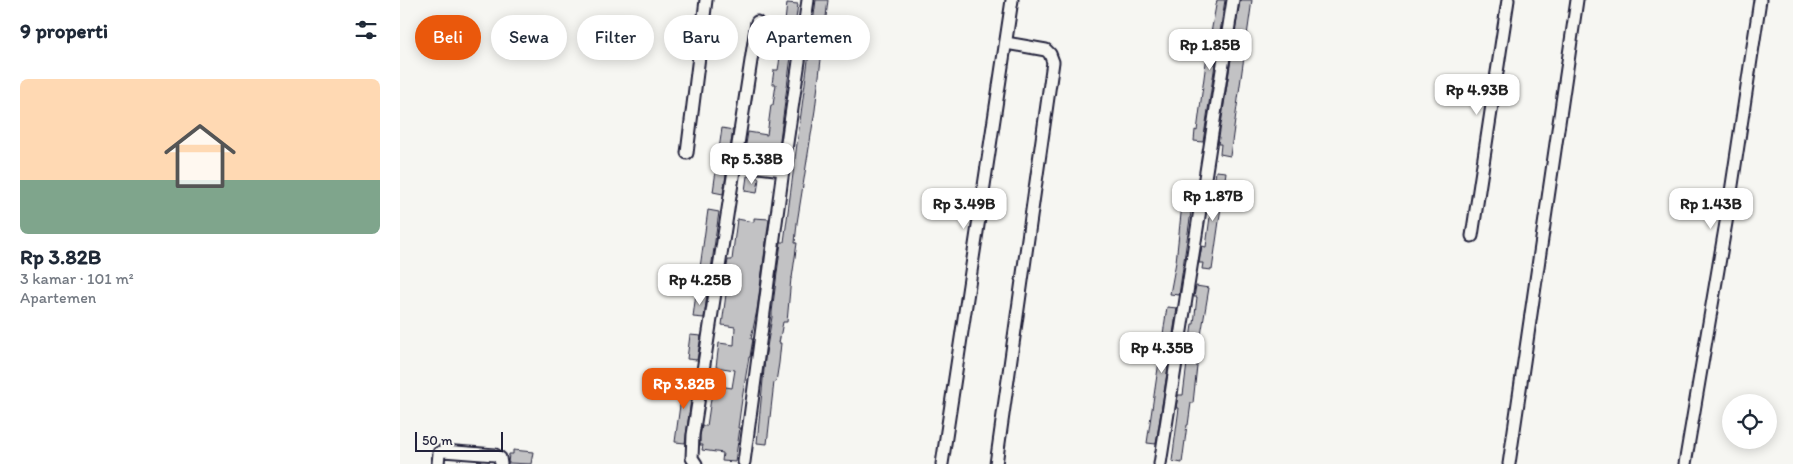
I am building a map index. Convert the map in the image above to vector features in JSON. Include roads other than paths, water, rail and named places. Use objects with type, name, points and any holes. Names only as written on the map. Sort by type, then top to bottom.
[{"type":"street","points":[[687,153],[706,0]]},
{"type":"street","points":[[744,462],[808,0]]},
{"type":"street","points":[[942,464],[1012,0]]},
{"type":"street","points":[[1160,464],[1233,0]]},
{"type":"street","points":[[1472,236],[1508,0]]},
{"type":"street","points":[[1509,464],[1577,0]]},
{"type":"street","points":[[1685,464],[1760,0]]},
{"type":"street","points":[[996,464],[1053,62],[1046,50],[1006,43]]},
{"type":"street","points":[[696,464],[692,458],[693,435],[751,60]]},
{"type":"street","points":[[735,164],[783,170]]},
{"type":"street","points":[[438,464],[439,453],[443,451],[495,455],[500,458],[501,464]]}]
